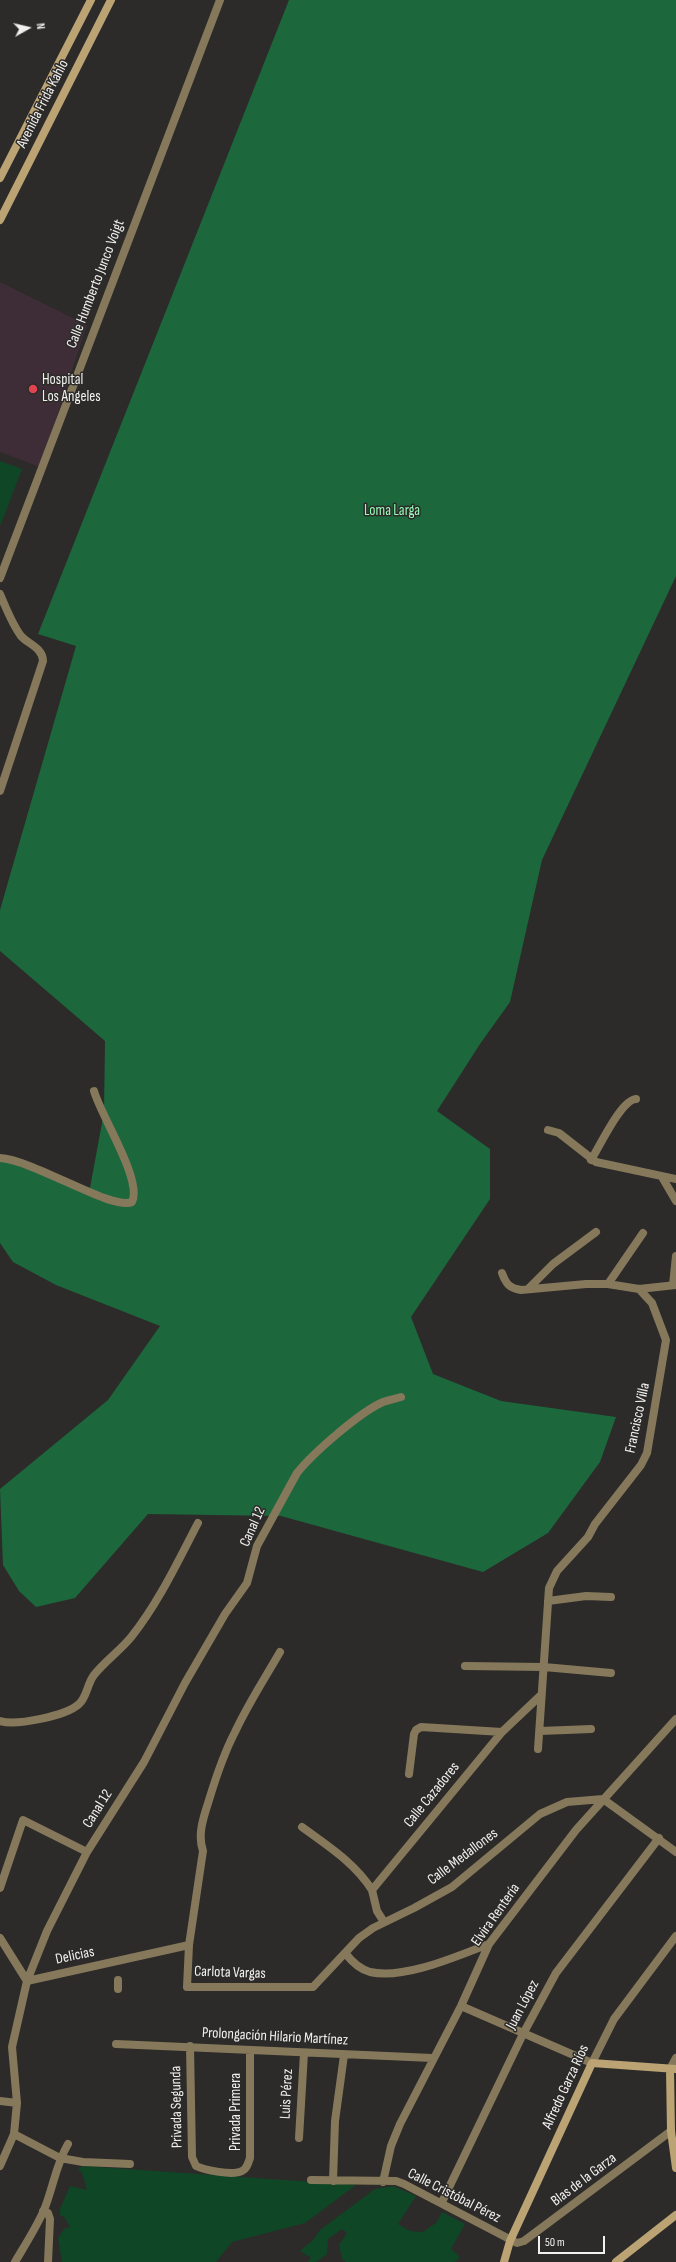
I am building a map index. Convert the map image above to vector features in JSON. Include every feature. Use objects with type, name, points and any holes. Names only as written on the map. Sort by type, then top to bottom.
[{"type":"street","name":"Avenida Frida Kahlo","points":[[0,178],[91,0]]},
{"type":"street","name":"Avenida Frida Kahlo","points":[[0,220],[111,0]]},
{"type":"street","name":"Calle Humberto Junco Voigt","points":[[0,578],[220,0]]},
{"type":"street","points":[[0,594],[21,635],[40,652],[43,657],[43,665],[0,791]]},
{"type":"street","points":[[0,1158],[10,1159],[38,1168],[104,1199],[123,1204],[132,1202],[134,1192],[129,1169],[98,1106],[94,1092]]},
{"type":"street","points":[[591,1160],[617,1114],[628,1102],[636,1098]]},
{"type":"street","points":[[548,1130],[559,1133],[591,1160],[676,1179]]},
{"type":"street","points":[[662,1177],[676,1202]]},
{"type":"street","points":[[529,1288],[553,1264],[596,1232]]},
{"type":"street","points":[[608,1284],[643,1233]]},
{"type":"street","points":[[502,1273],[506,1283],[512,1289],[521,1290],[529,1288],[586,1284],[608,1284],[639,1289],[674,1285],[676,1256]]},
{"type":"street","name":"Francisco Villa","points":[[548,1601],[549,1588],[557,1571],[588,1537],[595,1524],[638,1470],[647,1453],[666,1340],[652,1303],[639,1289]]},
{"type":"street","name":"Canal 12","points":[[0,2166],[14,2134],[17,2103],[12,2047],[27,1981],[47,1931],[88,1852],[144,1762],[185,1683],[221,1621],[247,1582],[257,1546],[297,1473],[306,1462],[364,1413],[383,1402],[401,1397]]},
{"type":"street","points":[[0,1722],[7,1724],[22,1723],[78,1705],[93,1676],[122,1647],[144,1619],[179,1560],[198,1523]]},
{"type":"street","points":[[538,1749],[540,1731],[540,1696],[544,1667],[548,1601],[586,1596],[611,1597]]},
{"type":"street","name":"Carlota Vargas","points":[[280,1652],[235,1731],[217,1775],[202,1828],[200,1842],[203,1850],[189,1945],[187,1987],[313,1987],[346,1954]]},
{"type":"street","points":[[465,1666],[544,1667],[611,1672]]},
{"type":"street","name":"Calle Cazadores","points":[[372,1890],[502,1732],[540,1696]]},
{"type":"street","name":"Elvira Rentería","points":[[382,2182],[391,2146],[400,2124],[432,2058],[461,2006],[489,1944],[576,1830],[603,1798],[676,1719]]},
{"type":"street","points":[[409,1774],[414,1734],[420,1727],[502,1732]]},
{"type":"street","points":[[540,1731],[591,1729]]},
{"type":"street","points":[[603,1798],[676,1852]]},
{"type":"street","name":"Calle Medallones","points":[[346,1954],[359,1938],[384,1922],[414,1908],[452,1887],[540,1814],[567,1802],[603,1798]]},
{"type":"street","points":[[0,1888],[23,1820],[88,1852]]},
{"type":"street","points":[[302,1827],[350,1862],[364,1877],[372,1890],[377,1911],[384,1922]]},
{"type":"street","name":"Juan López","points":[[442,2202],[523,2034],[556,1973],[659,1838]]},
{"type":"street","name":"Alfredo Garza Ríos","points":[[504,2262],[510,2241],[592,2063],[614,2019],[676,1936]]},
{"type":"street","points":[[0,1938],[27,1981]]},
{"type":"street","points":[[346,1954],[360,1968],[370,1972],[384,1973],[406,1970],[434,1963],[489,1944]]},
{"type":"street","name":"Delicias","points":[[27,1981],[189,1945]]},
{"type":"street","points":[[118,1980],[118,1989]]},
{"type":"street","points":[[461,2006],[592,2063],[673,2069]]},
{"type":"street","name":"Prolongación Hilario Martínez","points":[[116,2044],[190,2046],[250,2051],[432,2058]]},
{"type":"street","name":"Privada Segunda","points":[[190,2046],[192,2157],[196,2166],[204,2170],[242,2171]]},
{"type":"street","name":"Privada Primera","points":[[242,2171],[248,2166],[251,2147],[250,2051]]},
{"type":"street","name":"Luis Pérez","points":[[299,2138],[304,2052]]},
{"type":"street","points":[[333,2181],[335,2121],[344,2055]]},
{"type":"street","points":[[676,2058],[673,2069],[671,2131],[676,2168]]},
{"type":"street","points":[[0,2101],[17,2103]]},
{"type":"street","name":"Blas de la Garza","points":[[510,2241],[517,2243],[524,2241],[671,2131]]},
{"type":"street","points":[[14,2134],[60,2158],[83,2162],[130,2164]]},
{"type":"street","points":[[16,2262],[43,2211],[56,2177],[60,2158],[68,2144]]},
{"type":"street","name":"Calle Cristóbal Pérez","points":[[311,2180],[396,2181],[442,2202],[510,2241]]},
{"type":"street","points":[[43,2211],[48,2214],[50,2219],[48,2262]]},
{"type":"street","points":[[616,2262],[676,2215]]},
{"type":"shaded area","name":"Hospital Los Angeles","points":[[0,282],[87,325],[40,467],[0,452]]},
{"type":"green space","name":"Loma Larga","points":[[289,0],[676,0],[676,576],[542,860],[510,1002],[480,1044],[437,1111],[490,1149],[490,1199],[411,1317],[433,1374],[501,1401],[616,1417],[600,1462],[548,1533],[483,1572],[281,1516],[148,1514],[75,1598],[36,1607],[19,1591],[3,1565],[0,1489],[108,1400],[160,1326],[56,1285],[13,1262],[0,1243],[0,1160],[90,1188],[104,1112],[105,1041],[0,951],[0,910],[76,646],[38,634]]},
{"type":"green space","points":[[0,461],[22,469],[1,524],[0,524]]},
{"type":"green space","points":[[83,2166],[356,2185],[305,2223],[232,2242],[216,2262],[62,2262],[58,2238],[64,2229],[70,2227],[65,2218],[60,2215],[60,2209],[70,2186],[87,2190],[82,2173],[78,2169]]},
{"type":"green space","points":[[393,2186],[416,2196],[398,2224],[410,2231],[423,2232],[437,2222],[442,2212],[465,2224],[451,2249],[460,2257],[455,2262],[346,2262],[342,2259],[339,2245],[347,2233],[342,2229],[328,2239],[327,2254],[316,2262],[308,2262],[311,2258],[300,2251],[314,2239],[320,2230],[375,2189]]},
{"type":"place","name":"Hospital Los Angeles","points":[[33,389]]}]
